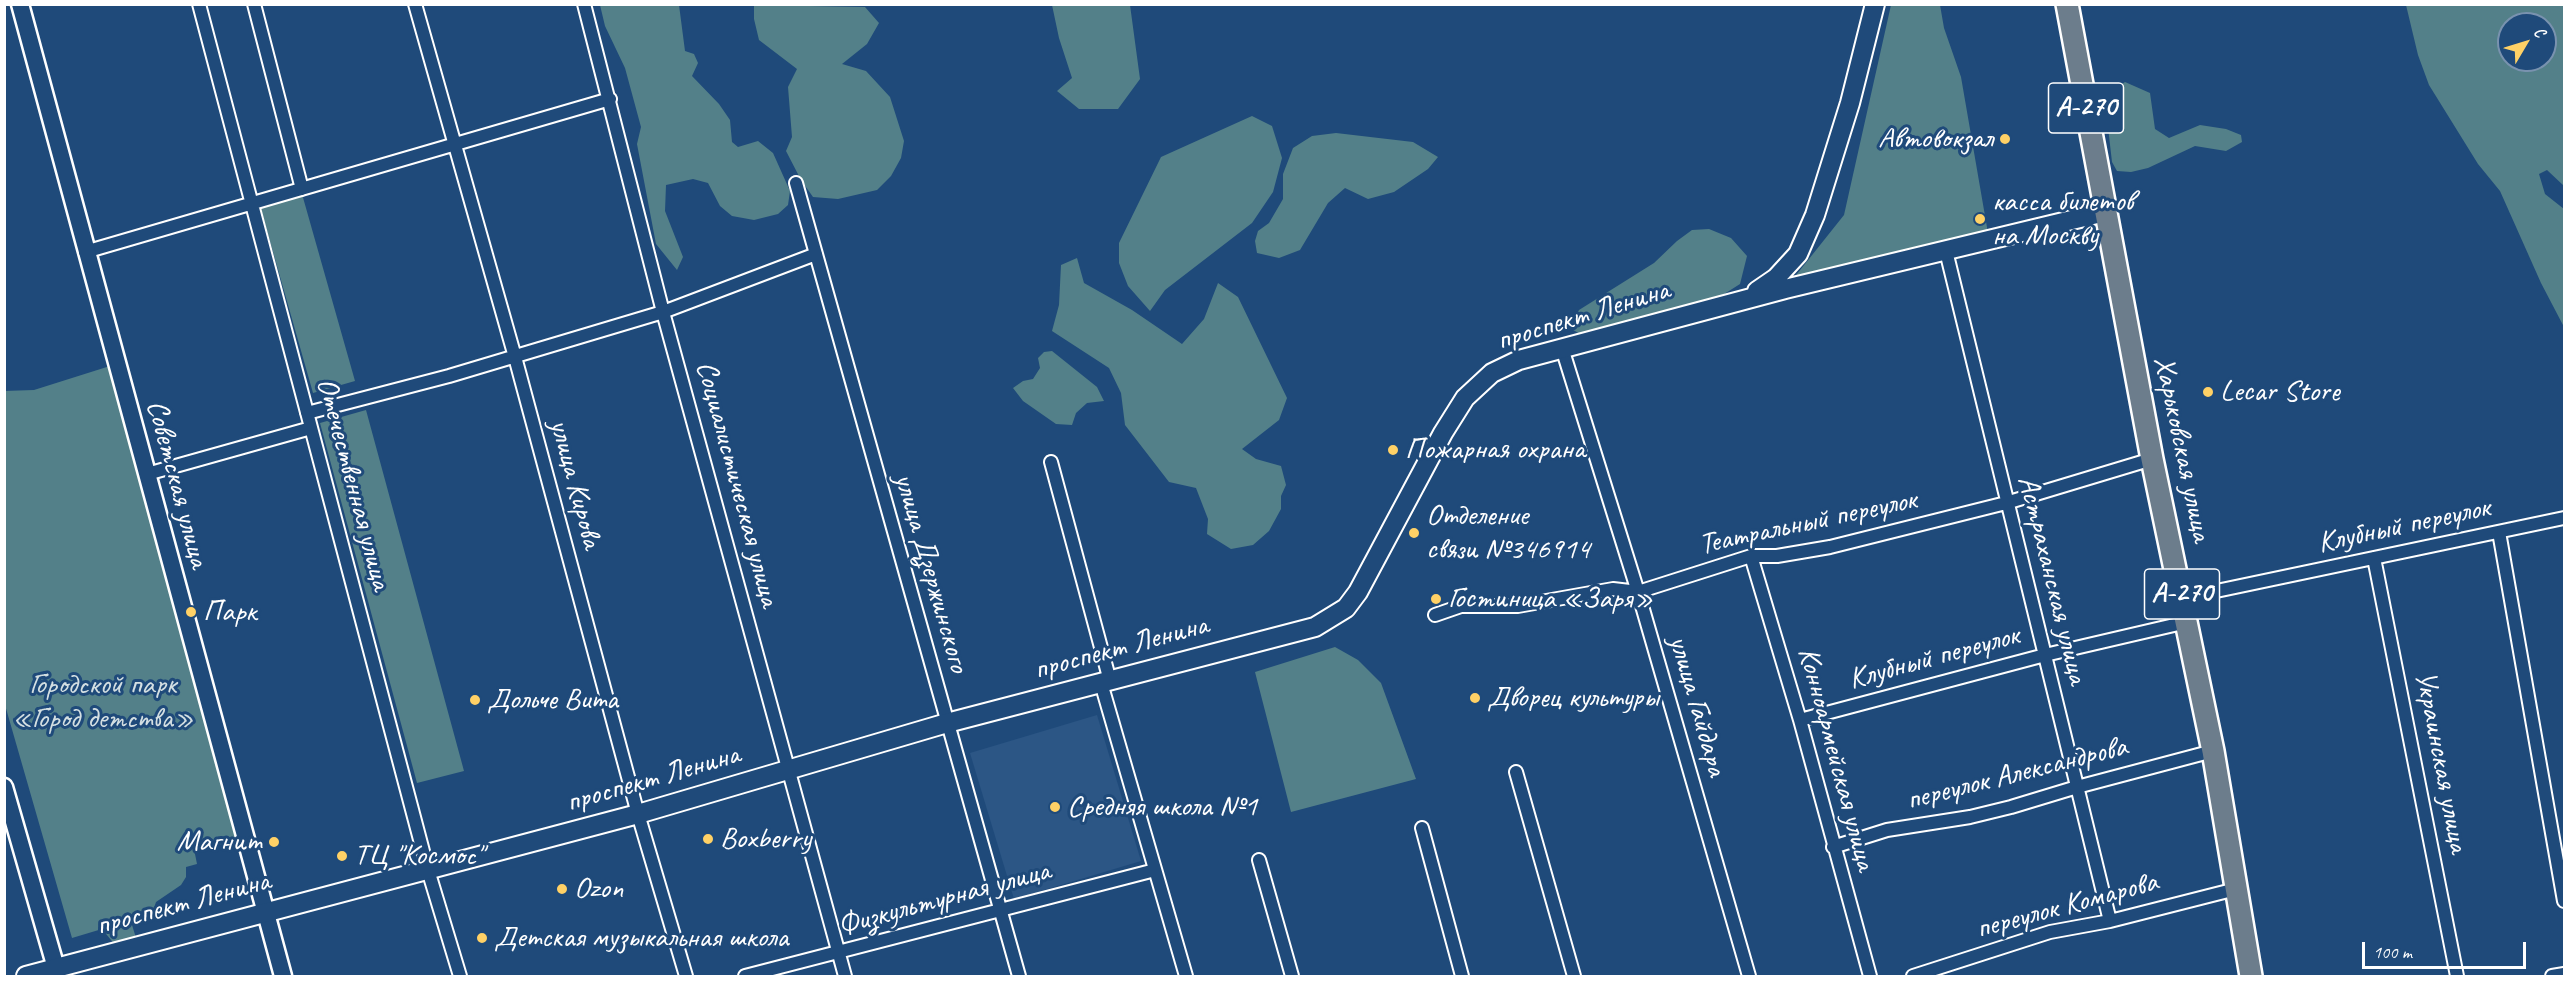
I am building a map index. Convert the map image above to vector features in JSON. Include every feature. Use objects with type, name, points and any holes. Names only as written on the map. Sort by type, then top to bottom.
[{"type":"highway","name":"Харьковская улица","points":[[2067,4],[2152,459],[2183,598],[2213,751],[2251,976]]},
{"type":"main road","points":[[1746,299],[1776,278],[1798,254],[1834,157],[1875,4]]},
{"type":"main road","name":"проспект Ленина","points":[[26,976],[57,972],[264,912],[638,814],[947,723],[1316,627],[1346,608],[1358,592],[1379,557],[1443,433],[1465,398],[1492,373],[1519,360],[1746,299],[2105,212]]},
{"type":"street","name":"Советская улица","points":[[20,4],[85,252],[283,976]]},
{"type":"street","name":"Отечественная улица","points":[[199,4],[428,870],[460,976]]},
{"type":"street","points":[[255,4],[302,189]]},
{"type":"street","name":"улица Кирова","points":[[414,4],[514,357],[638,814],[686,976]]},
{"type":"street","name":"Социалистическая улица","points":[[584,4],[663,312],[845,976]]},
{"type":"street","points":[[85,252],[610,99]]},
{"type":"street","name":"улица Дзержинского","points":[[796,183],[1019,976]]},
{"type":"street","name":"Астраханская улица","points":[[1946,251],[2006,504],[2110,921]]},
{"type":"street","points":[[307,413],[514,357],[663,312],[816,254]]},
{"type":"street","name":"улица Гайдара","points":[[1562,348],[1638,592],[1749,976]]},
{"type":"street","points":[[147,474],[311,428]]},
{"type":"street","name":"Театральный переулок","points":[[1435,615],[1461,606],[1518,606],[1613,589],[1638,592],[1751,556],[1777,556],[1830,547],[2006,504],[2152,459]]},
{"type":"street","points":[[1051,462],[1155,870],[1186,976]]},
{"type":"street","name":"Клубный переулок","points":[[2183,598],[2565,518]]},
{"type":"street","points":[[2499,532],[2565,901]]},
{"type":"street","name":"Конноармейская улица","points":[[1751,556],[1800,720],[1870,976]]},
{"type":"street","name":"Украинская улица","points":[[2374,558],[2457,976]]},
{"type":"street","name":"Клубный переулок","points":[[1800,720],[2045,655],[2187,622]]},
{"type":"street","name":"переулок Александрова","points":[[1833,847],[1887,830],[1970,818],[2077,786],[2213,751]]},
{"type":"street","points":[[1516,772],[1574,976]]},
{"type":"street","points":[[4,787],[57,972]]},
{"type":"street","points":[[1422,828],[1462,976]]},
{"type":"street","points":[[1259,860],[1292,976]]},
{"type":"street","name":"Физкультурная улица","points":[[745,976],[1155,870]]},
{"type":"street","name":"переулок Комарова","points":[[1913,976],[2050,932],[2110,921],[2236,889]]},
{"type":"street","points":[[2552,976],[2565,974]]},
{"type":"shaded area","name":"Средняя школа №1","points":[[1097,715],[1141,861],[1014,899],[970,753]]},
{"type":"green space","points":[[600,5],[679,5],[685,51],[694,54],[698,63],[692,76],[719,104],[730,120],[732,142],[738,147],[758,141],[773,153],[790,191],[788,205],[778,214],[754,220],[732,216],[720,206],[708,183],[693,179],[666,185],[665,211],[683,257],[677,270],[656,244],[637,144],[641,127],[625,68],[605,26]]},
{"type":"green space","points":[[754,5],[865,7],[879,23],[867,44],[842,64],[866,71],[890,97],[904,141],[901,158],[891,176],[877,190],[838,199],[813,197],[801,180],[786,151],[792,137],[788,87],[797,69],[759,40],[754,19]]},
{"type":"green space","points":[[1052,5],[1130,5],[1140,79],[1118,109],[1079,109],[1057,91],[1072,78],[1059,38]]},
{"type":"green space","points":[[1891,5],[1940,5],[1944,28],[1961,77],[1989,239],[1785,289],[1844,215]]},
{"type":"green space","points":[[2406,5],[2564,5],[2564,186],[2547,170],[2539,174],[2545,194],[2564,209],[2564,327],[2541,283],[2500,191],[2478,164],[2429,85],[2418,55]]},
{"type":"green space","points":[[2125,82],[2150,93],[2155,129],[2169,138],[2200,125],[2226,129],[2241,135],[2242,142],[2226,151],[2195,146],[2148,168],[2131,172],[2117,171],[2112,162],[2106,110],[2108,98]]},
{"type":"green space","points":[[1252,116],[1272,126],[1282,158],[1273,192],[1252,223],[1165,290],[1150,311],[1128,286],[1119,263],[1119,243],[1161,157]]},
{"type":"green space","points":[[1336,133],[1413,142],[1438,157],[1428,169],[1394,192],[1368,199],[1345,188],[1328,203],[1300,250],[1279,258],[1257,253],[1255,241],[1258,231],[1269,223],[1283,199],[1283,174],[1293,148],[1312,136]]},
{"type":"green space","points":[[302,194],[355,381],[313,393],[260,206]]},
{"type":"green space","points":[[1709,229],[1731,238],[1747,256],[1740,284],[1721,296],[1580,334],[1570,328],[1579,310],[1654,263],[1692,230]]},
{"type":"green space","points":[[1077,258],[1084,283],[1132,310],[1182,344],[1204,319],[1218,283],[1238,297],[1287,398],[1279,420],[1242,449],[1256,459],[1281,466],[1286,485],[1281,496],[1281,509],[1269,531],[1253,545],[1231,549],[1207,534],[1208,519],[1196,488],[1169,482],[1125,425],[1121,393],[1109,368],[1052,331],[1059,305],[1061,265]]},
{"type":"green space","points":[[1052,351],[1097,387],[1104,401],[1087,403],[1076,413],[1072,425],[1056,424],[1023,401],[1013,388],[1023,381],[1033,379],[1040,368],[1038,358],[1044,352]]},
{"type":"green space","name":"Городской парк «Город детства»","points":[[110,366],[240,837],[225,841],[223,844],[194,849],[197,864],[186,867],[186,877],[181,885],[156,902],[154,908],[129,915],[136,938],[120,951],[102,929],[72,938],[5,705],[4,391],[34,390]]},
{"type":"green space","points":[[366,410],[464,771],[417,783],[320,423]]},
{"type":"green space","points":[[1335,647],[1358,660],[1381,683],[1416,779],[1291,812],[1255,672]]},
{"type":"place","name":"Автовокзал","points":[[2005,139]]},
{"type":"place","name":"касса билетов на Москву","points":[[1980,219]]},
{"type":"place","name":"Lecar Store","points":[[2208,392]]},
{"type":"place","name":"Пожарная охрана","points":[[1393,450]]},
{"type":"place","name":"Отделение связи №346914","points":[[1414,533]]},
{"type":"place","name":"Гостиница «Заря»","points":[[1436,599]]},
{"type":"place","name":"Парк","points":[[191,612]]},
{"type":"place","name":"Дворец культуры","points":[[1475,698]]},
{"type":"place","name":"Дольче Вита","points":[[475,700]]},
{"type":"place","name":"Средняя школа №1","points":[[1055,807]]},
{"type":"place","name":"Boxberry","points":[[708,839]]},
{"type":"place","name":"Магнит","points":[[274,842]]},
{"type":"place","name":"ТЦ \"Космос\"","points":[[342,856]]},
{"type":"place","name":"Ozon","points":[[562,889]]},
{"type":"place","name":"Детская музыкальная школа","points":[[482,938]]}]
